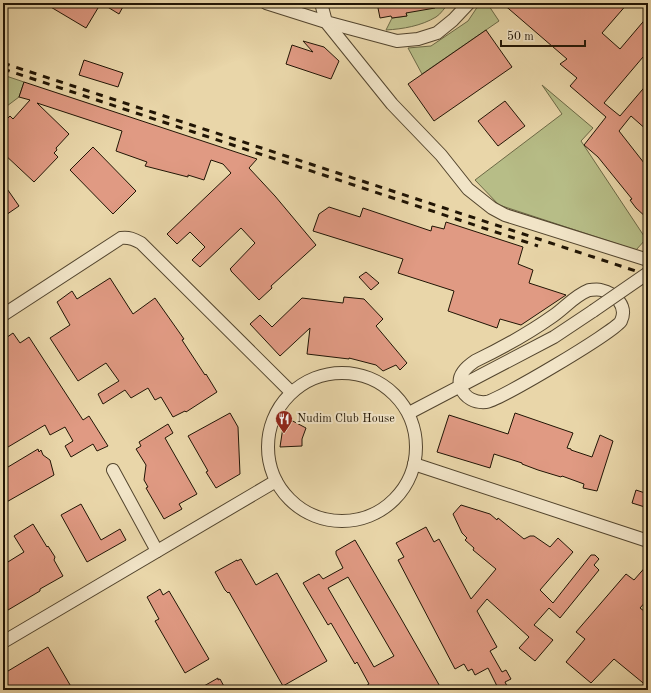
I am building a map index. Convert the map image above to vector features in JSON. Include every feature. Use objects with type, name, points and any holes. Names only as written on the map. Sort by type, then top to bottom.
[{"type":"street","points":[[266,3],[326,22],[397,41],[418,39],[438,32],[454,20],[469,3]]},
{"type":"street","points":[[320,3],[326,22],[392,104],[441,155],[468,189],[492,208],[505,215],[646,257]]},
{"type":"street","points":[[3,315],[121,238],[127,237],[141,243],[291,392]]},
{"type":"street","points":[[409,413],[554,337],[648,273]]},
{"type":"street","points":[[589,290],[600,290],[611,294],[621,303],[623,312],[621,321],[614,329],[593,343],[505,394],[487,402],[475,401],[466,396],[460,386],[462,372],[471,364],[526,334],[555,315],[580,294],[589,290]]},
{"type":"street","points":[[347,372],[362,375],[377,381],[389,389],[400,400],[409,413],[416,438],[416,454],[414,464],[404,488],[396,498],[376,513],[364,518],[351,520],[338,521],[326,519],[308,512],[292,501],[283,492],[276,481],[268,454],[270,427],[282,402],[291,392],[303,383],[317,376],[332,373],[347,372]]},
{"type":"street","points":[[414,464],[648,541]]},
{"type":"street","points":[[113,470],[157,551]]},
{"type":"street","points":[[3,642],[276,481]]},
{"type":"green space","points":[[427,3],[449,3],[438,16],[424,23],[405,28],[386,30],[392,18],[407,16],[406,13]]},
{"type":"green space","points":[[480,3],[487,3],[499,21],[422,74],[408,48],[431,46],[468,21]]},
{"type":"green space","points":[[3,75],[24,82],[19,97],[3,109]]},
{"type":"green space","points":[[542,85],[593,128],[581,141],[646,239],[636,250],[499,205],[475,180],[562,114]]},
{"type":"building","points":[[44,3],[101,3],[86,28]]},
{"type":"building","points":[[101,3],[125,3],[119,14]]},
{"type":"building","points":[[377,3],[435,3],[435,8],[406,13],[407,16],[380,18]]},
{"type":"building","points":[[502,3],[628,3],[602,33],[620,49],[648,16],[648,61],[643,57],[604,103],[620,116],[648,83],[648,131],[631,116],[619,131],[648,168],[648,219],[636,208],[630,200],[632,199],[598,157],[584,145],[606,117],[570,86],[577,78],[560,64],[567,59]]},
{"type":"building","points":[[486,30],[512,67],[434,121],[408,84]]},
{"type":"building","points":[[303,41],[324,47],[339,61],[331,79],[286,64],[292,45],[313,52]]},
{"type":"building","points":[[84,60],[123,73],[118,87],[79,75]]},
{"type":"building","points":[[24,82],[257,159],[249,168],[275,196],[316,245],[271,286],[272,288],[259,300],[230,269],[255,243],[241,228],[200,267],[192,260],[205,247],[190,232],[177,244],[167,234],[231,173],[223,164],[211,160],[204,180],[145,166],[147,162],[116,151],[122,131],[37,103],[69,134],[56,148],[57,150],[54,153],[58,157],[34,182],[3,153],[3,123],[10,116],[13,119],[30,100],[19,97]]},
{"type":"building","points":[[505,101],[525,126],[498,146],[478,121]]},
{"type":"building","points":[[93,147],[136,191],[113,214],[70,170]]},
{"type":"building","points":[[3,183],[19,206],[3,217]]},
{"type":"building","points":[[329,207],[360,217],[363,208],[431,231],[432,226],[444,229],[446,222],[523,247],[518,264],[533,270],[529,283],[566,295],[521,325],[500,319],[497,328],[448,311],[454,291],[398,273],[403,259],[313,231],[319,214]]},
{"type":"building","points":[[366,272],[379,283],[371,290],[359,277]]},
{"type":"building","points":[[110,278],[133,314],[155,298],[184,339],[182,340],[217,392],[186,412],[185,411],[173,417],[161,397],[155,400],[148,388],[131,398],[125,390],[103,404],[98,394],[119,381],[106,363],[78,381],[50,338],[70,325],[57,302],[72,291],[77,299]]},
{"type":"building","points":[[344,297],[364,299],[383,319],[376,326],[407,363],[400,370],[396,365],[383,371],[376,365],[349,358],[307,354],[310,328],[280,356],[250,324],[260,315],[272,327],[302,298],[343,303]]},
{"type":"building","points":[[13,333],[20,343],[29,337],[83,420],[89,416],[108,446],[97,451],[93,444],[71,457],[65,446],[73,441],[65,427],[50,435],[45,425],[3,450],[3,340]]},
{"type":"building","points":[[230,413],[238,427],[240,474],[216,488],[206,472],[208,471],[188,436]]},
{"type":"building","points":[[515,413],[573,433],[567,448],[592,457],[600,435],[613,441],[597,491],[583,488],[584,484],[562,476],[561,477],[538,470],[494,454],[490,468],[437,452],[449,415],[508,434]]},
{"type":"building","points":[[287,418],[306,428],[302,439],[302,446],[280,447],[283,427]]},
{"type":"building","points":[[168,424],[173,433],[165,438],[197,494],[179,504],[182,509],[164,519],[146,488],[148,487],[144,480],[146,465],[136,449],[141,446],[139,442]]},
{"type":"building","points":[[38,449],[39,452],[41,450],[43,455],[50,460],[54,475],[3,504],[3,470]]},
{"type":"building","points":[[636,490],[648,494],[648,508],[632,503]]},
{"type":"building","points":[[81,504],[101,540],[120,529],[126,540],[87,562],[61,515]]},
{"type":"building","points":[[461,505],[490,514],[497,520],[498,518],[524,539],[534,536],[550,547],[558,538],[573,552],[540,590],[553,603],[591,555],[595,555],[599,559],[594,565],[599,570],[560,618],[549,608],[534,625],[553,640],[535,661],[519,648],[529,637],[487,599],[477,611],[497,647],[490,651],[502,672],[506,670],[511,679],[505,682],[509,690],[499,690],[488,668],[475,675],[472,669],[468,671],[464,664],[455,669],[398,560],[404,557],[396,543],[426,527],[434,542],[439,539],[471,599],[496,569],[473,550],[474,548],[465,540],[467,538],[462,533],[453,514]]},
{"type":"building","points":[[33,524],[55,557],[54,560],[63,576],[3,613],[3,565],[24,552],[14,536]]},
{"type":"building","points":[[355,540],[442,690],[359,690],[369,684],[357,662],[355,664],[331,623],[328,625],[303,583],[319,574],[323,579],[343,568],[336,551]],"holes":[[[348,577],[394,656],[374,667],[328,588]]]},
{"type":"building","points":[[241,559],[256,585],[277,573],[327,661],[283,686],[229,592],[228,593],[225,590],[215,572]]},
{"type":"building","points":[[648,564],[648,599],[640,608],[648,614],[648,687],[614,659],[591,683],[566,662],[585,639],[576,632],[626,574],[634,580]]},
{"type":"building","points":[[160,589],[163,595],[169,591],[209,659],[185,673],[155,621],[159,619],[147,597]]},
{"type":"building","points":[[48,647],[73,690],[10,690],[3,678],[3,674]]},
{"type":"building","points":[[218,678],[226,690],[197,690]]},
{"type":"railway","points":[[3,63],[648,275]]},
{"type":"railway","points":[[3,69],[538,246]]},
{"type":"place","name":"Nudim Club House","points":[[284,434]]}]
